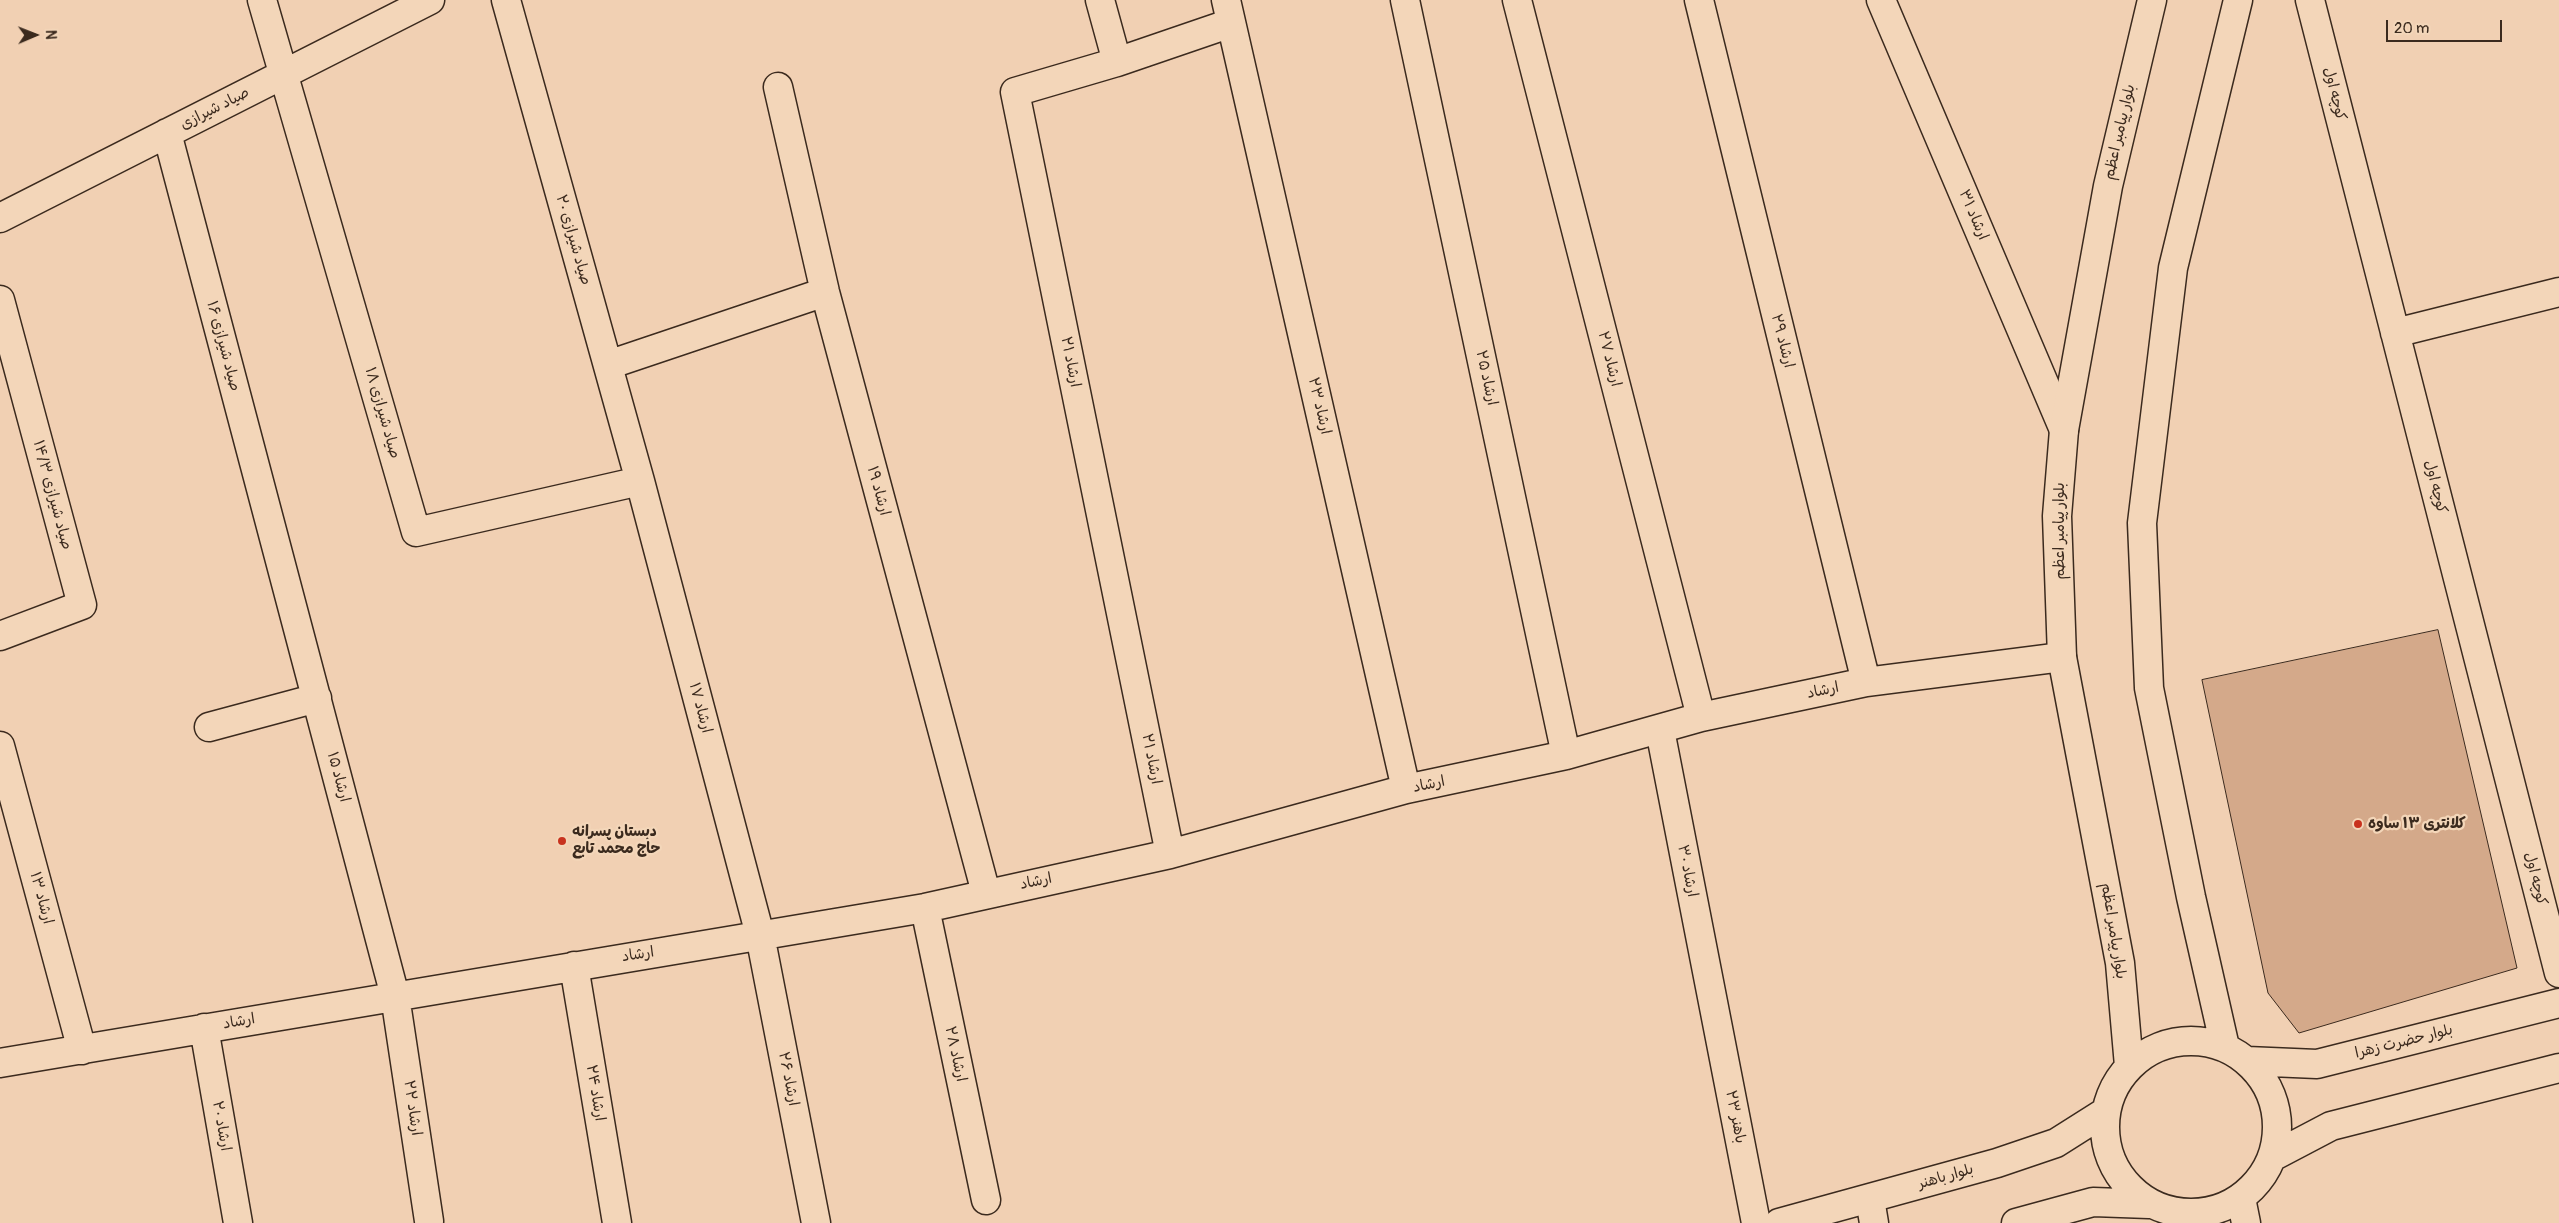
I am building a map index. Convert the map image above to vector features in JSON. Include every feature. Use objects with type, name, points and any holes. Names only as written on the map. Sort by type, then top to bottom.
[{"type":"street","points":[[262,0],[284,74]]},
{"type":"street","name":"صیاد شیرازی","points":[[0,218],[430,0]]},
{"type":"street","name":"صیاد شیرازی ۲۰","points":[[506,0],[640,481]]},
{"type":"street","points":[[1100,0],[1117,62]]},
{"type":"street","name":"ارشاد ۲۵","points":[[1405,0],[1566,756]]},
{"type":"street","name":"ارشاد ۲۷","points":[[1517,0],[1701,717]]},
{"type":"street","name":"ارشاد ۲۹","points":[[1699,0],[1866,682]]},
{"type":"street","name":"ارشاد ۳۱","points":[[1881,0],[2064,430]]},
{"type":"street","name":"بلوار پیامبر اعظم","points":[[2129,1066],[2120,963],[2062,656],[2057,516],[2064,430],[2108,186],[2152,0]]},
{"type":"street","points":[[2236,1054],[2191,897],[2149,688],[2142,523],[2173,268],[2238,0]]},
{"type":"street","name":"کوچه اول","points":[[2310,0],[2559,973]]},
{"type":"street","name":"ارشاد ۲۱","points":[[1170,854],[1015,92],[1117,62],[1229,11]]},
{"type":"street","name":"ارشاد ۲۳","points":[[1229,11],[1406,790]]},
{"type":"street","name":"صیاد شیرازی ۱۸","points":[[284,74],[416,532],[640,481]]},
{"type":"street","name":"ارشاد ۱۹","points":[[778,87],[825,292],[986,893]]},
{"type":"street","name":"صیاد شیرازی ۱۶","points":[[167,133],[280,558]]},
{"type":"street","points":[[608,365],[825,292]]},
{"type":"street","points":[[2395,333],[2559,292]]},
{"type":"street","name":"صیاد شیرازی ۱۴/۳","points":[[0,300],[82,605],[0,636]]},
{"type":"street","name":"ارشاد ۱۷","points":[[640,481],[760,935]]},
{"type":"street","name":"ارشاد ۱۵","points":[[280,558],[395,996]]},
{"type":"street","name":"ارشاد","points":[[0,1063],[925,908],[986,893],[1170,854],[1406,790],[1566,756],[1701,717],[1866,682],[2062,656]]},
{"type":"street","points":[[209,727],[317,698]]},
{"type":"street","name":"ارشاد ۳۰","points":[[1660,730],[1714,1011]]},
{"type":"street","name":"ارشاد ۱۳","points":[[0,746],[82,1050]]},
{"type":"street","name":"ارشاد ۲۸","points":[[925,908],[986,1200]]},
{"type":"street","name":"ارشاد ۲۶","points":[[760,935],[816,1223]]},
{"type":"street","name":"ارشاد ۲۴","points":[[574,966],[617,1222]]},
{"type":"street","name":"ارشاد ۲۲","points":[[395,996],[429,1221]]},
{"type":"street","name":"بلوار حضرت زهرا","points":[[2236,1054],[2317,1064],[2559,1003]]},
{"type":"street","name":"باهنر ۲۳","points":[[1714,1011],[1756,1223]]},
{"type":"street","name":"ارشاد ۲۰","points":[[204,1028],[238,1223]]},
{"type":"street","points":[[2016,1223],[2093,1202],[2149,1204],[2188,1219],[2224,1207],[2243,1210],[2272,1157],[2278,1131],[2274,1105],[2264,1081],[2236,1054],[2200,1040],[2174,1041],[2150,1050],[2129,1066],[2114,1087],[2105,1112],[2104,1139],[2112,1165],[2128,1187],[2149,1204]]},
{"type":"street","points":[[2272,1157],[2331,1126],[2559,1068]]},
{"type":"street","name":"بلوار باهنر","points":[[1779,1223],[1872,1211],[1997,1163],[2056,1143],[2105,1112]]},
{"type":"building","name":"کلانتری ۱۳ ساوه","points":[[2438,630],[2517,968],[2299,1033],[2268,993],[2202,680]]},
{"type":"place","name":"کلانتری ۱۳ ساوه","points":[[2358,824]]},
{"type":"place","name":"دبستان پسرانه حاج محمد تابع","points":[[562,841]]}]
